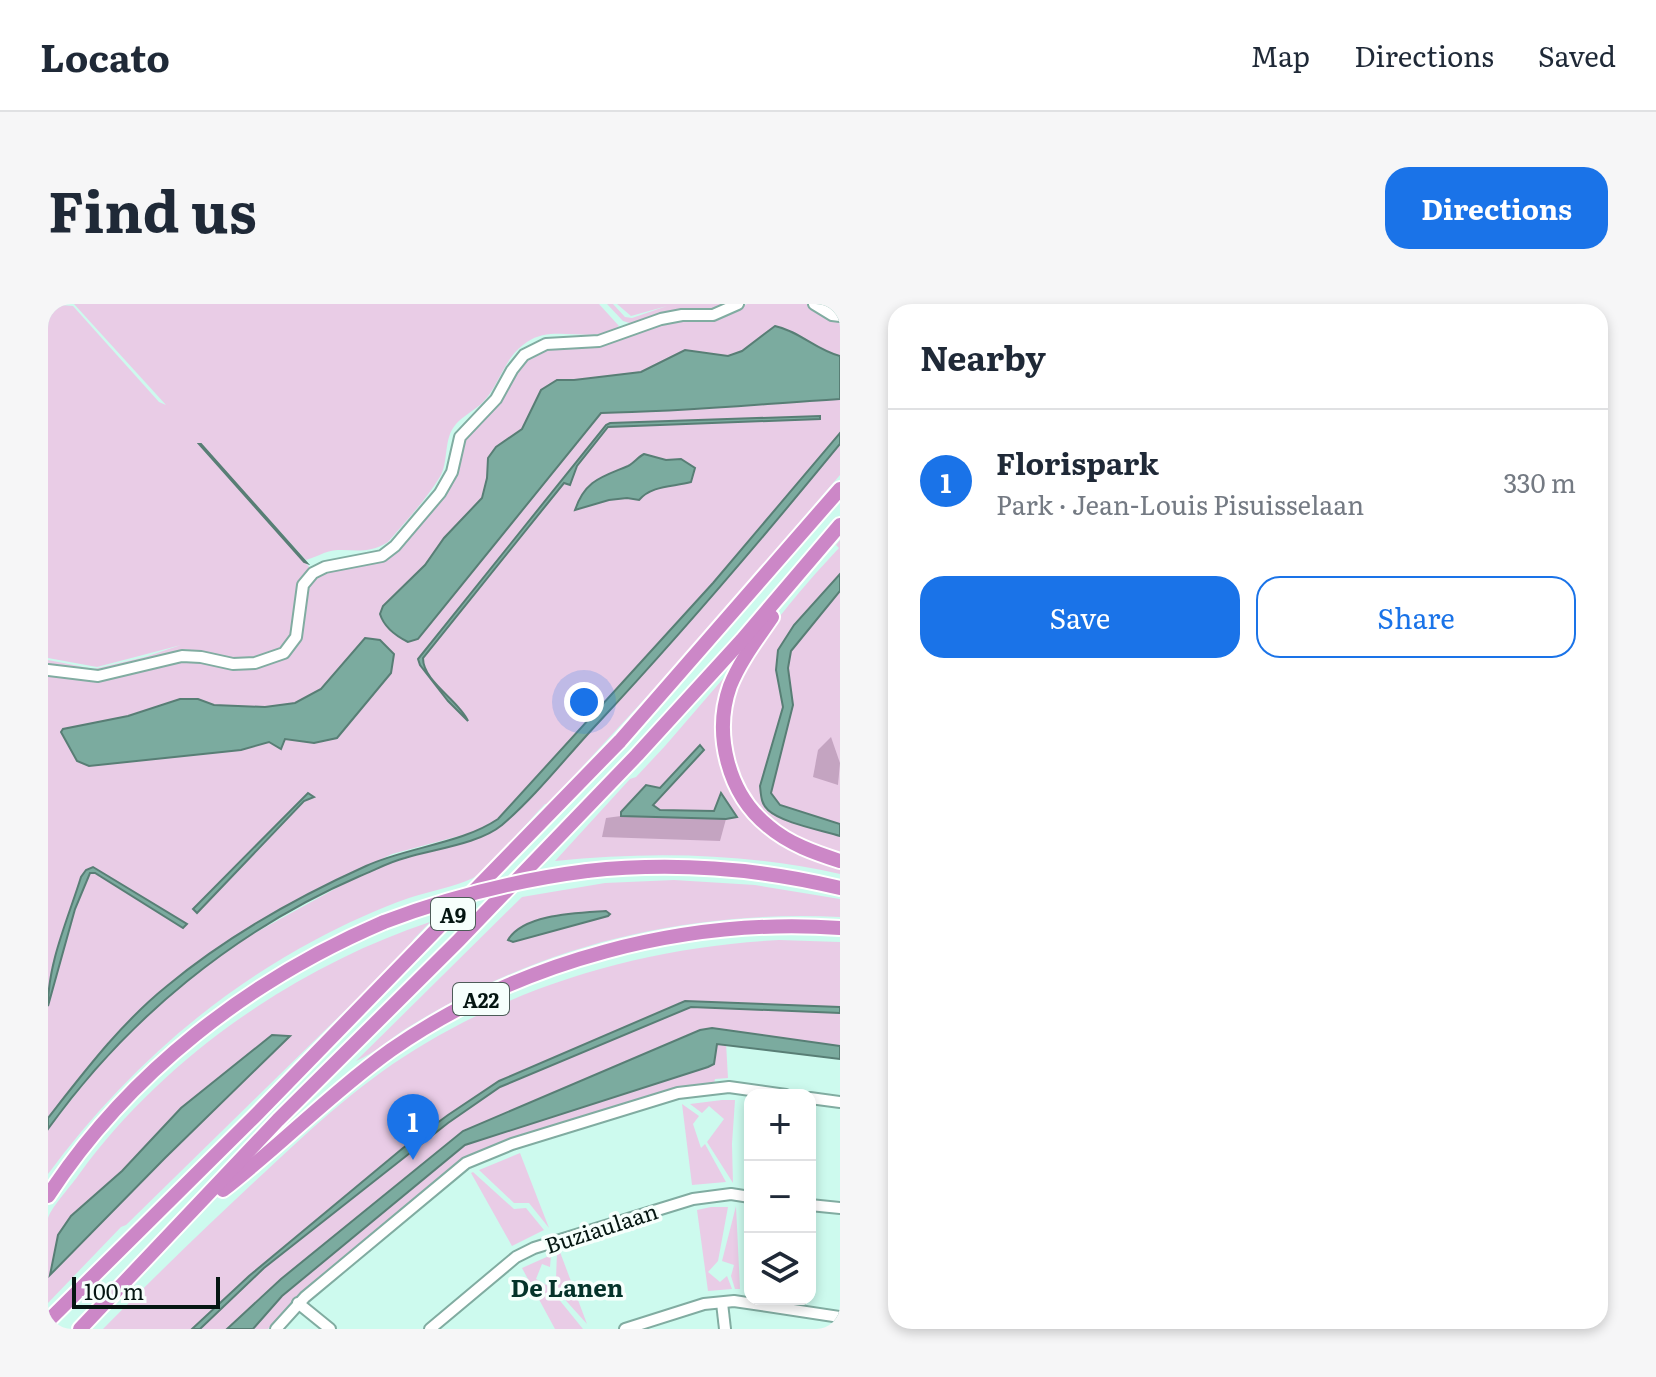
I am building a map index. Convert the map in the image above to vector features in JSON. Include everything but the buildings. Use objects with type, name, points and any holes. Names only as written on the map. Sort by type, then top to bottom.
[{"type":"highway","name":"A9","points":[[48,1321],[284,1086],[620,741],[840,489]]},
{"type":"highway","name":"A9","points":[[80,1329],[278,1120],[548,849],[742,640],[840,525]]},
{"type":"highway","points":[[813,556],[739,666],[724,708],[724,747],[738,790],[767,826],[807,850],[840,861]]},
{"type":"highway","points":[[48,1196],[91,1137],[126,1098],[201,1030],[232,1006],[309,958],[384,922],[485,889],[587,871],[659,867],[737,870],[840,888]]},
{"type":"highway","name":"A22","points":[[185,1219],[228,1187],[336,1092],[394,1048],[442,1019],[511,985],[606,952],[661,939],[722,930],[840,928]]},
{"type":"street","points":[[48,670],[98,676],[182,656],[233,664],[255,663],[284,653],[296,637],[303,585],[313,573],[325,567],[382,556],[395,546],[440,493],[452,472],[460,437],[496,399],[524,355],[546,344],[599,341],[661,319],[713,315],[738,304]]},
{"type":"street","points":[[814,304],[832,315],[840,316]]},
{"type":"street","points":[[276,1329],[298,1303],[466,1163],[512,1144],[678,1093],[729,1087],[744,1089]]},
{"type":"street","points":[[816,1099],[840,1102]]},
{"type":"street","name":"Buziaulaan","points":[[430,1329],[516,1257],[534,1248],[693,1199],[731,1194],[744,1196]]},
{"type":"street","points":[[816,1206],[840,1208]]},
{"type":"street","points":[[625,1329],[704,1304],[734,1301],[840,1317]]},
{"type":"street","points":[[298,1303],[330,1329]]},
{"type":"street","points":[[722,1303],[725,1329]]},
{"type":"shaded area","points":[[48,304],[73,306],[159,402],[166,405],[74,304],[599,304],[619,326],[598,334],[550,334],[519,348],[484,401],[453,428],[443,470],[429,493],[388,542],[379,547],[332,551],[306,560],[200,444],[311,569],[300,581],[294,636],[285,647],[265,657],[240,661],[215,658],[186,649],[109,672],[48,666],[48,660],[94,669],[181,645],[97,667],[48,658]]},
{"type":"shaded area","points":[[607,304],[613,304],[625,317],[632,318],[667,306],[631,316],[617,304],[733,304],[728,309],[633,324],[623,321]]},
{"type":"shaded area","points":[[747,304],[808,304],[840,320],[840,433],[713,583],[498,819],[474,832],[392,854],[274,912],[164,988],[108,1044],[48,1118],[48,673],[113,678],[180,659],[227,667],[289,654],[299,640],[307,588],[314,578],[325,571],[397,550],[427,514],[468,433],[519,366],[535,352],[552,347],[611,343],[671,320],[719,318]]},
{"type":"shaded area","points":[[775,326],[840,356],[840,399],[601,413],[418,639],[408,642],[384,623],[380,614],[383,606],[425,565],[444,538],[482,498],[488,458],[496,447],[522,429],[541,390],[557,380],[641,372],[685,350],[728,356],[742,351]]},
{"type":"shaded area","points":[[820,416],[820,419],[608,427],[577,466],[570,485],[564,483],[423,658],[429,675],[468,721],[448,701],[420,665],[418,659],[606,425]]},
{"type":"shaded area","points":[[840,433],[840,444],[721,585],[539,789],[502,825],[481,837],[399,860],[360,876],[314,898],[227,951],[148,1015],[112,1051],[48,1129],[48,1118],[119,1032],[150,1000],[213,951],[313,891],[366,866],[468,834],[498,819],[713,583]]},
{"type":"shaded area","points":[[201,444],[307,563],[304,562]]},
{"type":"shaded area","points":[[840,444],[840,475],[687,653],[480,873],[466,881],[397,902],[338,928],[238,987],[168,1042],[136,1072],[48,1174],[48,1129],[103,1060],[187,980],[246,938],[351,880],[400,859],[475,839],[501,825],[666,649]]},
{"type":"shaded area","points":[[644,454],[666,460],[681,459],[695,468],[691,482],[656,489],[639,500],[609,500],[575,510],[589,486],[630,465]]},
{"type":"shaded area","points":[[840,540],[840,574],[794,625],[776,663],[783,707],[760,786],[764,805],[774,814],[840,836],[840,854],[784,830],[766,816],[751,798],[734,757],[731,712],[736,689],[754,653],[801,590],[839,548],[836,545]]},
{"type":"shaded area","points":[[840,574],[840,591],[791,651],[788,668],[793,705],[771,793],[780,805],[840,824],[840,836],[774,815],[764,805],[760,786],[783,707],[776,670],[778,650],[794,625]]},
{"type":"shaded area","points":[[840,591],[840,824],[780,805],[771,793],[793,705],[788,668],[791,651]]},
{"type":"shaded area","points":[[365,638],[380,640],[394,654],[391,673],[337,738],[314,743],[285,739],[281,749],[269,742],[241,750],[89,766],[77,761],[61,732],[63,729],[128,716],[180,699],[198,699],[214,705],[265,707],[295,703],[321,689]]},
{"type":"shaded area","points":[[728,673],[718,715],[740,804],[840,866],[840,874],[769,862],[698,856],[627,856],[555,861],[630,779],[636,777],[665,746]]},
{"type":"shaded area","points":[[831,737],[840,763],[838,785],[813,777],[818,750]]},
{"type":"shaded area","points":[[700,745],[704,750],[653,805],[660,810],[714,811],[721,793],[737,817],[621,816],[621,812],[646,785],[660,788]]},
{"type":"shaded area","points":[[308,793],[314,797],[304,801],[197,913],[193,909]]},
{"type":"shaded area","points":[[606,818],[726,819],[720,841],[602,837]]},
{"type":"shaded area","points":[[93,867],[187,924],[183,928],[95,873],[90,873],[75,909],[48,1006],[51,973],[60,941],[81,877]]},
{"type":"shaded area","points":[[674,880],[755,885],[840,899],[840,917],[794,916],[703,922],[567,952],[463,996],[356,1061],[522,897],[605,883]]},
{"type":"shaded area","points":[[606,911],[610,914],[608,916],[513,942],[508,940],[515,931],[538,920]]},
{"type":"shaded area","points":[[430,922],[410,947],[121,1227],[48,1303],[48,1218],[114,1131],[192,1055],[236,1021],[330,964]],"holes":[[[272,1035],[289,1037],[165,1158],[52,1274],[71,1216],[122,1171],[181,1108]]]},
{"type":"shaded area","points":[[779,940],[840,942],[840,1007],[685,1001],[499,1081],[403,1148],[249,1276],[192,1329],[103,1329],[322,1120],[383,1071],[426,1043],[509,1001],[596,970],[686,950]]},
{"type":"shaded area","points":[[685,1001],[840,1007],[840,1013],[691,1007],[500,1087],[448,1123],[264,1268],[200,1329],[192,1329],[249,1276],[403,1148],[499,1081]]},
{"type":"shaded area","points":[[691,1007],[840,1013],[840,1046],[712,1028],[456,1136],[281,1279],[227,1329],[200,1329],[264,1268],[448,1123],[500,1087]]},
{"type":"shaded area","points":[[712,1028],[840,1046],[840,1059],[717,1044],[714,1064],[708,1067],[465,1145],[282,1296],[253,1329],[227,1329],[281,1279],[463,1131],[700,1030]]},
{"type":"shaded area","points":[[272,1035],[290,1036],[50,1275],[58,1235],[71,1216],[122,1171],[181,1108]]},
{"type":"shaded area","points":[[726,1043],[728,1078],[715,1079],[714,1084],[503,1142],[467,1157],[290,1304],[268,1329],[253,1329],[282,1296],[465,1145],[708,1067],[714,1064],[716,1044]]},
{"type":"shaded area","points":[[735,1100],[733,1183],[707,1142],[724,1119],[709,1106],[702,1113],[690,1104]]},
{"type":"shaded area","points":[[682,1104],[699,1116],[693,1124],[701,1148],[705,1144],[726,1182],[692,1185]]},
{"type":"shaded area","points":[[520,1153],[549,1228],[529,1203],[514,1203],[479,1170]]},
{"type":"shaded area","points":[[473,1172],[514,1209],[526,1208],[544,1230],[512,1246]]},
{"type":"shaded area","points":[[736,1206],[740,1289],[735,1289],[731,1276],[734,1265],[722,1261]]},
{"type":"shaded area","points":[[728,1207],[718,1261],[708,1272],[720,1282],[727,1276],[732,1289],[708,1291],[697,1210]]},
{"type":"shaded area","points":[[560,1251],[587,1324],[551,1284],[556,1279],[557,1252]]},
{"type":"shaded area","points":[[551,1255],[550,1267],[542,1264],[536,1279],[548,1286],[583,1329],[555,1329],[522,1268]]},
{"type":"place","name":"Florispark","points":[[413,1160]]},
{"type":"district","name":"De Lanen","points":[[567,1286]]}]
